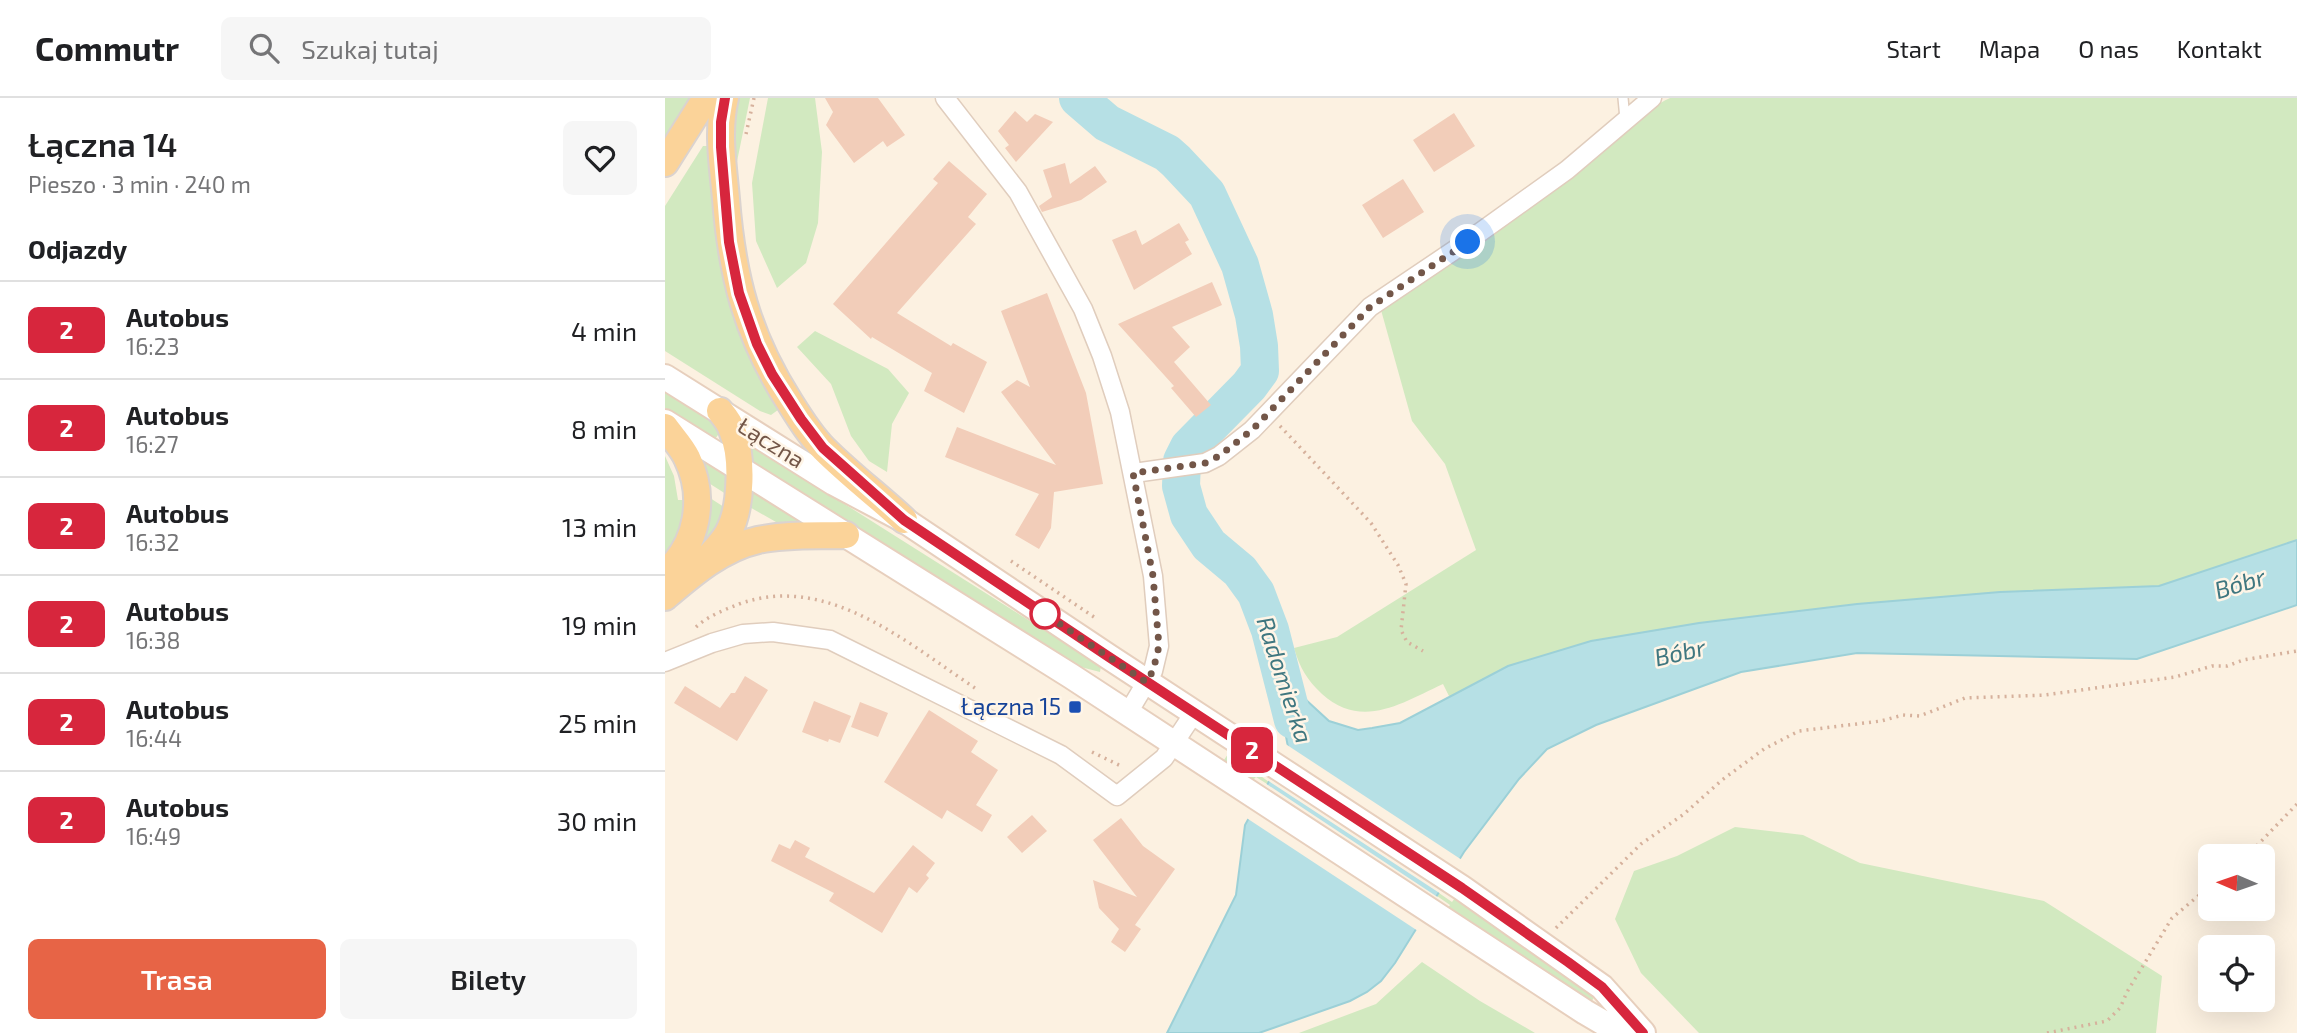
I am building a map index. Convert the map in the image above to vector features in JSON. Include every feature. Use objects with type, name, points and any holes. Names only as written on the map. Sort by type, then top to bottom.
[{"type":"main road","points":[[665,163],[706,98]]},
{"type":"main road","points":[[725,98],[721,147],[729,242],[739,293],[757,344],[793,408],[823,448],[904,520]]},
{"type":"main road","name":"Łączna","points":[[665,377],[834,483],[904,520],[1462,888],[1602,987],[1643,1033]]},
{"type":"main road","points":[[665,597],[699,568],[722,542],[733,522],[738,499],[737,446],[732,428],[720,411]]},
{"type":"main road","points":[[665,424],[687,456],[695,480],[697,498],[696,519],[687,547],[676,564],[665,573]]},
{"type":"main road","name":"Łączna","points":[[665,424],[738,466],[1128,713],[1621,1033]]},
{"type":"main road","points":[[699,568],[758,540],[846,535]]},
{"type":"street","points":[[944,98],[1018,192],[1083,309],[1120,412],[1153,576],[1159,646],[1153,671],[1128,713]]},
{"type":"street","points":[[1133,473],[1205,463],[1219,456],[1268,414],[1370,307],[1468,242],[1567,170],[1652,98]]},
{"type":"street","points":[[665,662],[743,634],[773,632],[830,640],[1061,755],[1117,796],[1164,758],[1194,713]]},
{"type":"lane","points":[[1623,98],[1625,121]]},
{"type":"path","points":[[1268,414],[1327,475],[1378,534],[1398,565],[1406,584],[1401,630],[1407,642],[1423,651]]},
{"type":"path","points":[[1556,928],[1641,844],[1684,814],[1753,757],[1799,731],[1881,721],[1903,715],[1920,716],[1965,698],[2045,695],[2175,677],[2212,666],[2227,666],[2242,660],[2297,650]]},
{"type":"path","points":[[2258,844],[2297,804]]},
{"type":"path","points":[[2047,1033],[2107,1021],[2120,1008],[2172,918],[2198,896]]},
{"type":"green space","points":[[665,98],[692,98],[665,143]]},
{"type":"green space","points":[[733,98],[750,98],[733,181]]},
{"type":"green space","points":[[768,98],[815,98],[822,152],[818,223],[806,263],[777,288],[756,241],[752,183]]},
{"type":"green space","points":[[1670,98],[2297,98],[2297,540],[2159,586],[2000,592],[1857,604],[1508,666],[1450,698],[1443,684],[1382,710],[1367,712],[1337,705],[1308,679],[1294,648],[1337,637],[1476,550],[1445,464],[1412,421],[1381,310],[1543,198],[1595,159],[1640,118]]},
{"type":"green space","points":[[703,146],[709,146],[782,407],[771,415],[760,411],[665,351],[665,206]]},
{"type":"green space","points":[[815,331],[888,369],[909,393],[892,424],[887,472],[869,461],[851,436],[831,384],[797,347]]},
{"type":"green space","points":[[665,390],[711,420],[721,431],[715,439],[665,408]]},
{"type":"green space","points":[[748,443],[1101,666],[1100,672],[1077,666],[749,461]]},
{"type":"green space","points":[[665,456],[674,476],[678,500],[687,500],[686,518],[665,563]]},
{"type":"green space","points":[[703,459],[724,472],[729,496],[704,480]]},
{"type":"green space","points":[[753,490],[804,522],[777,527],[776,522],[746,505],[748,493]]},
{"type":"green space","points":[[707,496],[727,509],[718,534],[665,583]]},
{"type":"green space","points":[[1230,751],[1260,770],[1258,774],[1269,782],[1267,784],[1256,777],[1253,780],[1224,760]]},
{"type":"green space","points":[[1735,827],[1803,835],[1860,863],[2044,901],[2162,976],[2156,1033],[1699,1033],[1641,973],[1615,919],[1634,871],[1677,856]]},
{"type":"green space","points":[[1439,893],[1452,902],[1455,898],[1594,997],[1592,1001],[1448,908],[1450,905],[1437,896]]},
{"type":"green space","points":[[1422,962],[1480,1001],[1535,1033],[1299,1033],[1376,1004]]},
{"type":"water","name":"Bóbr","points":[[2297,540],[2297,605],[2137,659],[1857,653],[1741,672],[1596,725],[1547,749],[1519,779],[1464,852],[1395,963],[1381,981],[1367,992],[1350,1001],[1259,1033],[1167,1033],[1236,895],[1245,825],[1288,747],[1274,673],[1285,669],[1292,687],[1329,721],[1358,730],[1400,723],[1508,666],[1591,641],[1699,623],[1857,604],[2000,592],[2159,586]]},
{"type":"pier","points":[[1284,743],[1462,860],[1441,894],[1267,780]]},
{"type":"pier","points":[[1265,783],[1439,898],[1418,931],[1245,817]]},
{"type":"building","points":[[825,98],[878,98],[905,135],[887,147],[883,141],[854,163],[826,125],[833,112]]},
{"type":"building","points":[[1015,111],[1027,122],[1035,114],[1053,122],[1016,162],[1005,148],[1009,145],[998,131]]},
{"type":"building","points":[[1454,113],[1475,146],[1434,172],[1413,140]]},
{"type":"building","points":[[949,161],[987,194],[968,217],[976,224],[897,313],[951,346],[953,343],[987,362],[964,413],[924,391],[932,373],[872,337],[871,339],[833,304],[938,183],[933,179]]},
{"type":"building","points":[[1065,163],[1070,184],[1095,166],[1107,182],[1081,200],[1042,212],[1039,206],[1052,197],[1043,170]]},
{"type":"building","points":[[1403,179],[1424,212],[1383,238],[1362,205]]},
{"type":"building","points":[[1179,223],[1189,240],[1185,242],[1192,254],[1134,290],[1112,240],[1136,230],[1142,245]]},
{"type":"building","points":[[1212,282],[1222,305],[1172,327],[1190,347],[1174,362],[1211,405],[1196,417],[1171,388],[1174,386],[1118,324]]},
{"type":"building","points":[[1047,293],[1086,393],[1103,484],[1054,492],[1051,528],[1039,549],[1015,535],[1039,494],[945,457],[957,427],[1056,465],[1001,392],[1017,380],[1030,387],[1001,311]]},
{"type":"building","points":[[745,676],[768,690],[737,741],[674,703],[685,686],[720,708],[731,693],[735,693]]},
{"type":"building","points":[[814,701],[851,716],[840,743],[829,739],[828,742],[802,732]]},
{"type":"building","points":[[860,702],[888,713],[878,737],[851,727]]},
{"type":"building","points":[[929,710],[978,741],[971,752],[998,770],[976,805],[992,815],[982,832],[947,810],[942,819],[884,782]]},
{"type":"building","points":[[1032,815],[1047,831],[1022,853],[1007,837]]},
{"type":"building","points":[[1121,818],[1143,846],[1175,869],[1135,925],[1141,929],[1125,952],[1111,942],[1119,929],[1099,908],[1093,880],[1137,897],[1093,840]]},
{"type":"building","points":[[795,840],[810,848],[805,857],[874,893],[913,845],[935,863],[926,875],[929,878],[917,893],[909,887],[882,933],[829,901],[834,893],[771,861],[779,844],[790,849]]},
{"type":"waterway","name":"Radomierka","points":[[1078,98],[1107,123],[1167,153],[1176,161],[1207,194],[1240,265],[1254,315],[1260,371],[1249,386],[1189,447],[1182,461],[1181,486],[1189,515],[1209,545],[1240,571],[1256,593],[1270,630],[1293,720]]},
{"type":"bus line","name":"2","points":[[725,98],[721,147],[729,242],[739,293],[757,344],[772,374],[823,448],[904,520],[1462,888],[1568,962],[1602,987],[1643,1033]]},
{"type":"place","name":"Łączna 15","points":[[1075,707]]},
{"type":"route","points":[[1045,614],[1042,612],[1146,682],[1153,671],[1159,646],[1153,576],[1133,473],[1205,463],[1219,456],[1252,430],[1370,307],[1468,242]]}]
